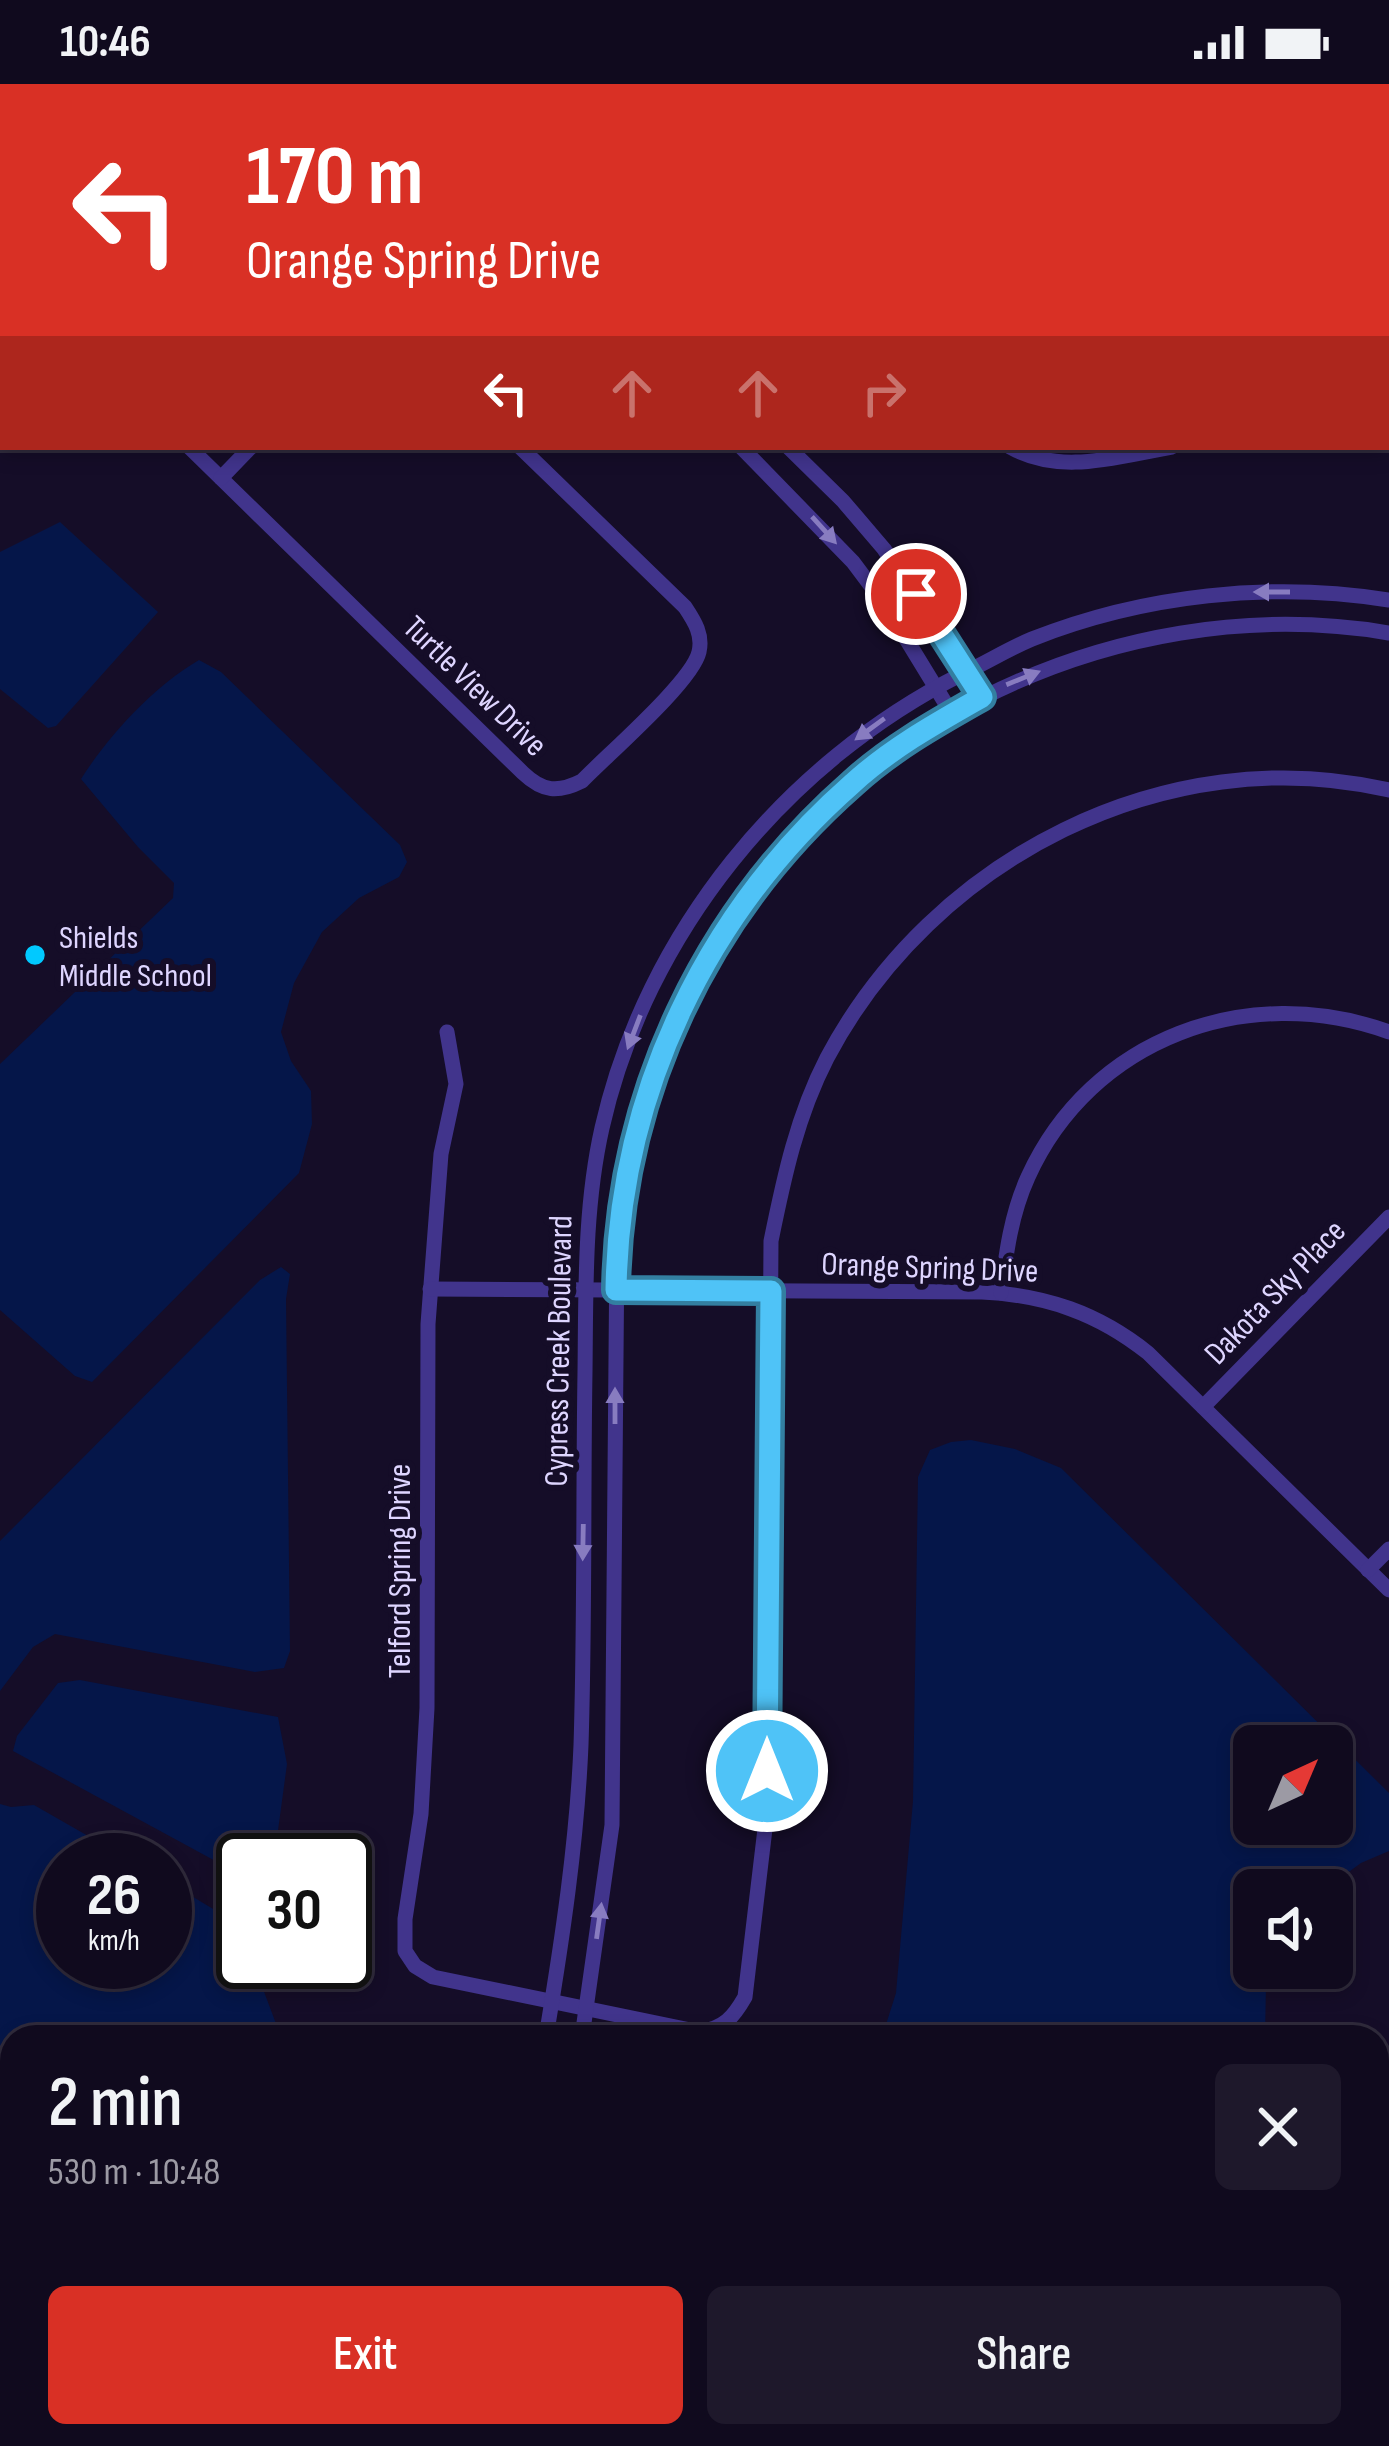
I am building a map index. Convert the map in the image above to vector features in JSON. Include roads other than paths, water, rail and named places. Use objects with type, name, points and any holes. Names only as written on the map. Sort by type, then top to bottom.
[{"type":"street","name":"Turtle View Drive","points":[[192,450],[523,773],[535,784],[563,790],[582,781],[691,670],[700,641],[697,625],[685,608],[523,450]]},
{"type":"street","points":[[221,478],[248,450]]},
{"type":"street","points":[[744,450],[853,562],[886,606],[952,714]]},
{"type":"street","points":[[791,450],[884,549],[982,697]]},
{"type":"street","points":[[1016,450],[1034,460],[1069,464],[1154,450]]},
{"type":"street","name":"Cypress Creek Boulevard","points":[[548,2025],[580,1749],[586,1232],[602,1128],[637,1021],[707,893],[753,834],[812,777],[905,703],[1030,640],[1110,613],[1262,591],[1389,600]]},
{"type":"street","name":"Cypress Creek Boulevard","points":[[584,2025],[612,1826],[617,1240],[646,1096],[690,984],[753,889],[802,830],[856,779],[982,697],[1061,662],[1180,631],[1306,626],[1389,633]]},
{"type":"street","points":[[723,2025],[745,1997],[767,1812],[772,1240],[786,1162],[819,1076],[864,997],[952,900],[1057,831],[1167,792],[1269,779],[1389,790]]},
{"type":"street","points":[[1000,1293],[1016,1210],[1040,1153],[1088,1092],[1121,1063],[1179,1031],[1239,1014],[1317,1014],[1389,1032]]},
{"type":"street","name":"Telford Spring Drive","points":[[447,1031],[455,1084],[441,1154],[430,1289],[427,1708],[405,1951],[415,1966],[433,1977],[552,2002]]},
{"type":"street","name":"Dakota Sky Place","points":[[1203,1407],[1389,1217]]},
{"type":"street","name":"Orange Spring Drive","points":[[430,1289],[1000,1293],[1067,1305],[1124,1334],[1389,1590]]},
{"type":"street","points":[[1368,1570],[1389,1549]]},
{"type":"street","points":[[552,2002],[667,2025]]},
{"type":"place","name":"Shields Middle School","points":[[35,955]]}]
